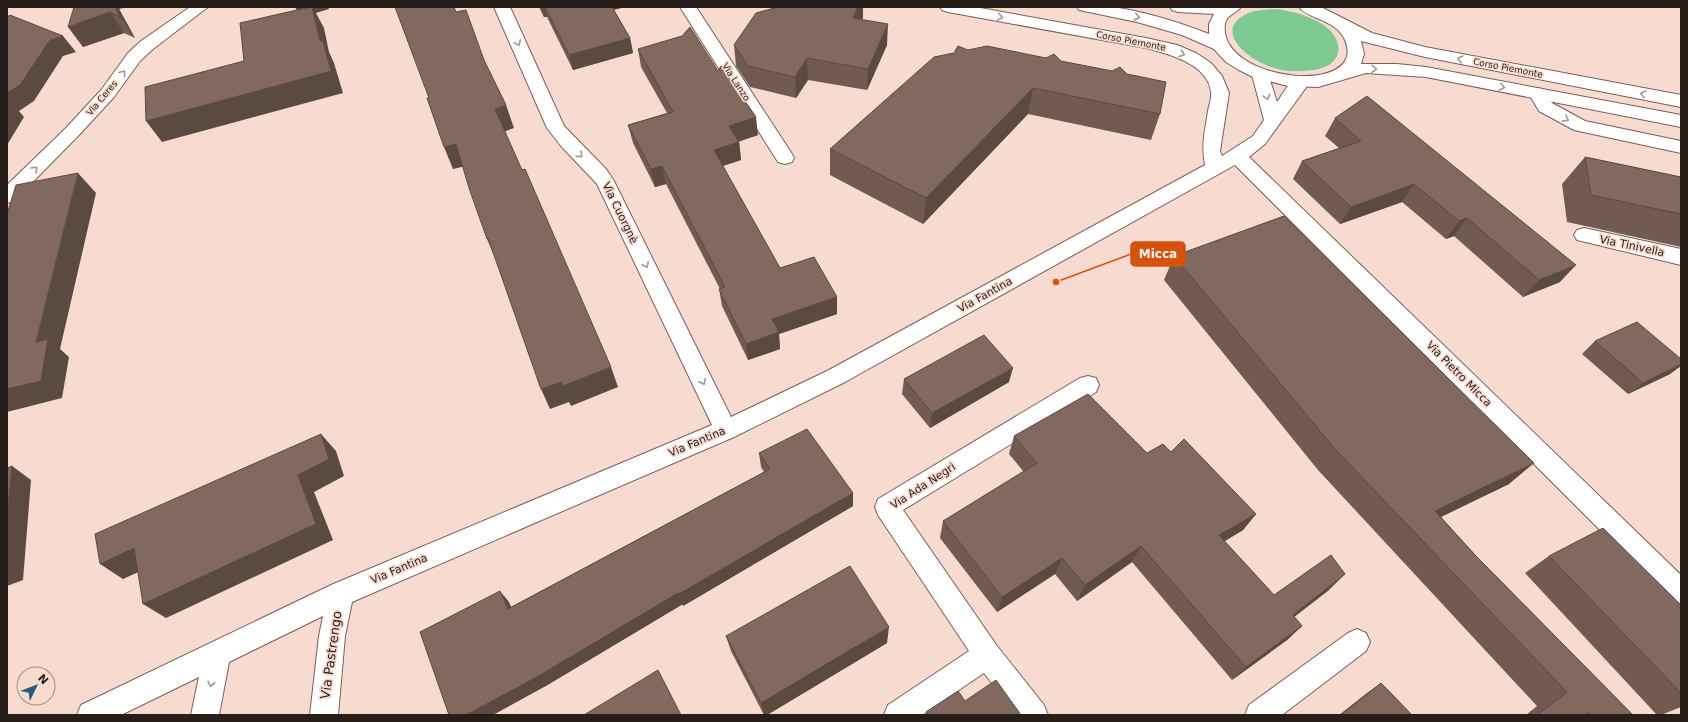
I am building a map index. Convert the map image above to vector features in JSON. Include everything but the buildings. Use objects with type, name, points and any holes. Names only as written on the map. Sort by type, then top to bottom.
[{"type":"street","name":"Via Ceres","points":[[7,196],[77,127],[108,93],[134,57],[146,45],[200,7]]},
{"type":"street","name":"Via Cuorgnè","points":[[502,7],[556,128],[565,141],[596,169],[605,180],[726,430]]},
{"type":"street","name":"Via Lanzo","points":[[688,7],[785,158]]},
{"type":"street","name":"Corso Piemonte","points":[[948,7],[1171,49],[1190,57],[1206,67],[1216,80],[1220,93],[1211,151],[1215,168]]},
{"type":"street","points":[[1085,7],[1153,20],[1175,26],[1220,45]]},
{"type":"street","points":[[1178,7],[1204,10],[1231,8]]},
{"type":"street","name":"Corso Piemonte","points":[[1307,7],[1322,13],[1366,37],[1425,52],[1681,101]]},
{"type":"street","points":[[1220,45],[1215,32],[1219,19],[1231,8]]},
{"type":"street","points":[[1336,77],[1349,69],[1355,59],[1356,46],[1350,34],[1338,22]]},
{"type":"street","name":"Corso Piemonte","points":[[1220,45],[1230,56],[1244,66],[1261,74],[1281,80],[1301,82],[1320,81],[1365,68],[1426,72],[1681,122]]},
{"type":"street","points":[[1261,74],[1273,119]]},
{"type":"street","name":"Via Fantina","points":[[91,715],[340,594],[726,430],[837,376],[1237,156],[1259,140],[1301,82]]},
{"type":"street","name":"Corso Piemonte","points":[[1538,94],[1545,107],[1580,126],[1681,147]]},
{"type":"street","name":"Via Pietro Micca","points":[[1237,156],[1681,593]]},
{"type":"street","name":"Via Tinivella","points":[[1584,235],[1681,257]]},
{"type":"street","name":"Via Ada Negri","points":[[1034,715],[987,654],[887,507],[1088,385]]},
{"type":"street","name":"Via Pastrengo","points":[[324,715],[332,636],[340,594]]},
{"type":"street","points":[[1259,715],[1357,642]]},
{"type":"street","points":[[205,715],[217,654]]},
{"type":"street","points":[[898,715],[987,654]]},
{"type":"green space","points":[[1276,9],[1294,12],[1305,16],[1322,24],[1330,30],[1338,44],[1336,58],[1324,67],[1314,70],[1284,70],[1258,61],[1242,50],[1236,43],[1233,35],[1233,28],[1237,21],[1249,13],[1261,10]]},
{"type":"place","name":"Micca","points":[[1056,282]]}]
